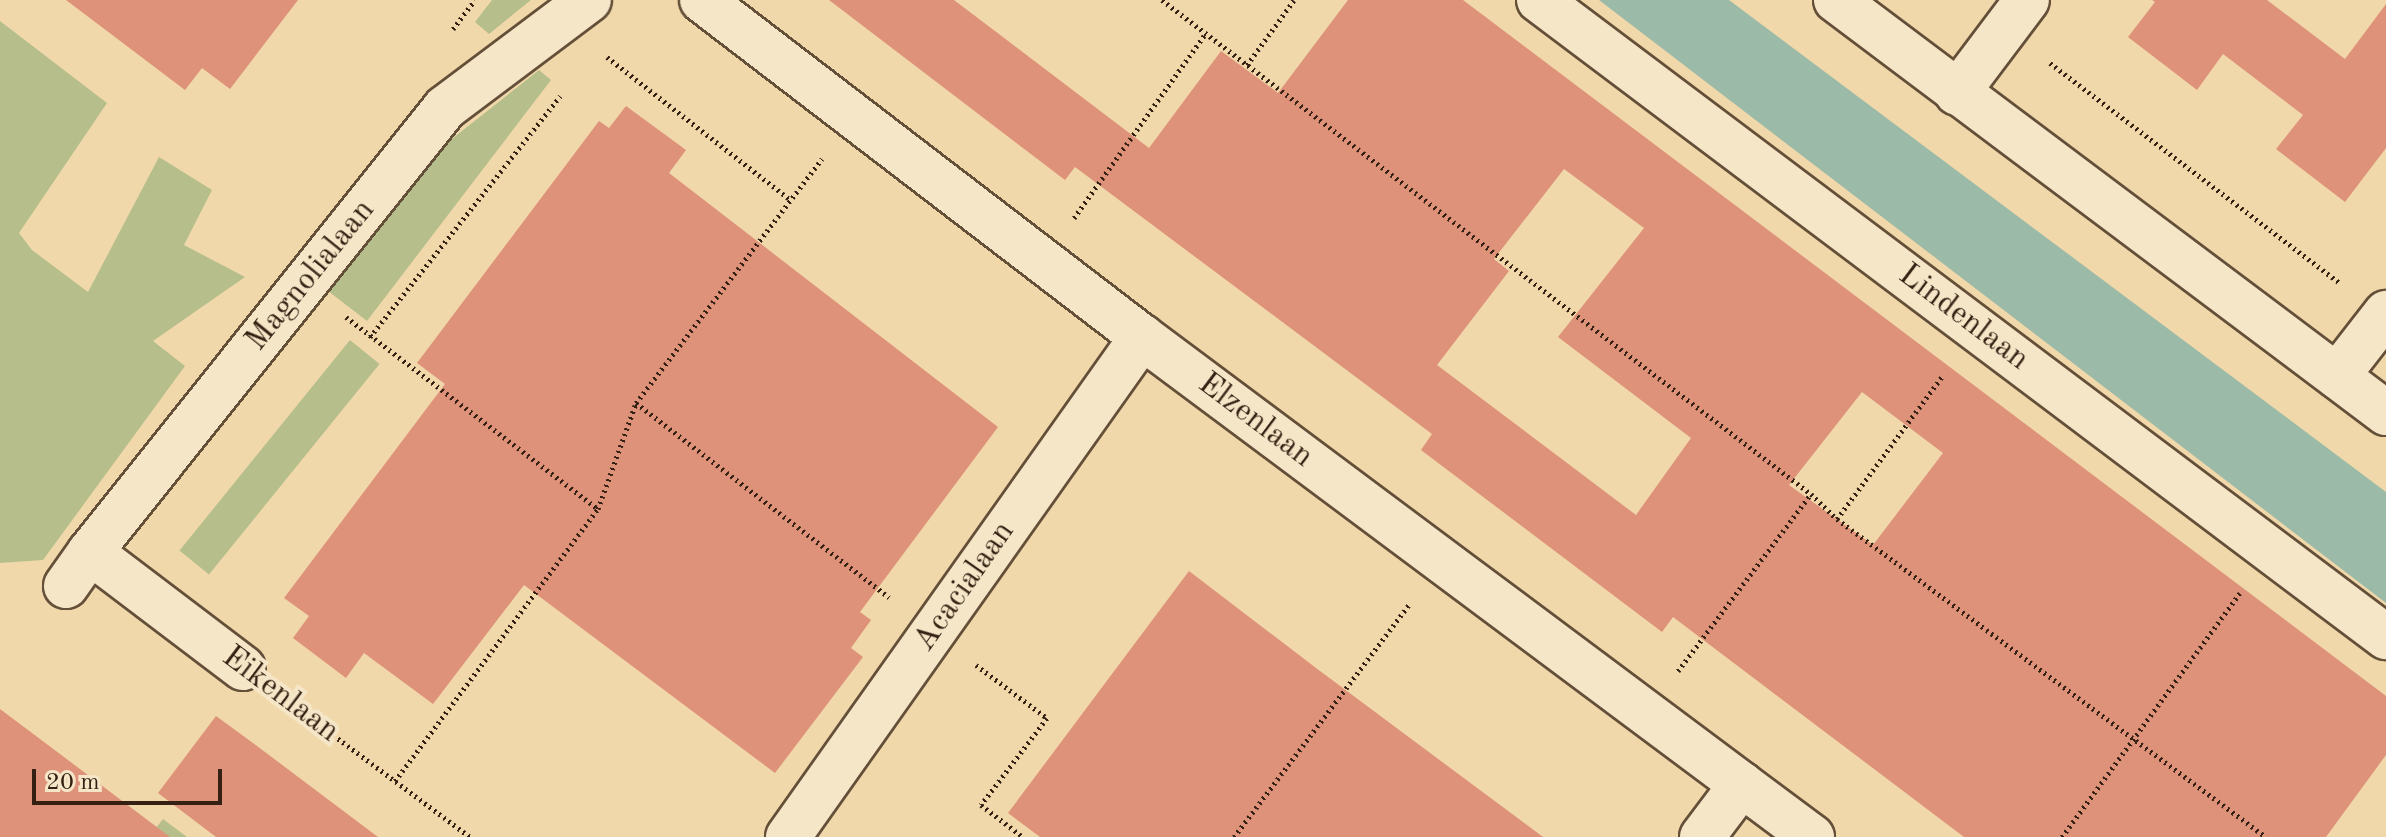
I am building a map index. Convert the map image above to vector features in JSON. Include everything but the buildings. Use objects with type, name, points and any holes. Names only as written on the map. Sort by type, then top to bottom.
[{"type":"street","name":"Magnolialaan","points":[[78,569],[445,108],[589,0]]},
{"type":"street","name":"Elzenlaan","points":[[702,0],[1142,337],[1812,837]]},
{"type":"street","name":"Lindenlaan","points":[[1539,0],[2386,637]]},
{"type":"street","points":[[1836,0],[2386,413]]},
{"type":"street","points":[[1957,93],[2016,14]]},
{"type":"street","points":[[2337,376],[2385,315]]},
{"type":"street","name":"Acacialaan","points":[[788,837],[1142,337]]},
{"type":"street","name":"Eikenlaan","points":[[78,569],[243,668]]},
{"type":"street","points":[[1702,837],[1742,784]]},
{"type":"path","points":[[1162,0],[1811,494],[1837,519],[2266,837]]},
{"type":"path","points":[[1247,65],[1294,0]]},
{"type":"path","points":[[2016,14],[2385,315]]},
{"type":"path","points":[[1043,260],[1206,33]]},
{"type":"path","points":[[596,49],[791,200]]},
{"type":"path","points":[[370,337],[567,87]]},
{"type":"path","points":[[395,781],[598,509],[636,403],[855,116]]},
{"type":"path","points":[[305,284],[370,337],[598,509]]},
{"type":"path","points":[[1837,519],[1976,329]]},
{"type":"path","points":[[1647,714],[1811,494]]},
{"type":"path","points":[[2062,837],[2271,550]]},
{"type":"path","points":[[1234,837],[1442,560]]},
{"type":"path","name":"Eikenlaan","points":[[243,668],[470,837]]},
{"type":"green space","points":[[492,0],[531,0],[489,34],[475,22]]},
{"type":"green space","points":[[0,21],[107,103],[19,233],[32,250],[88,292],[159,157],[212,190],[184,245],[245,277],[153,341],[185,366],[43,560],[0,563]]},
{"type":"green space","points":[[539,70],[551,80],[367,321],[328,291],[443,146]]},
{"type":"green space","points":[[350,340],[380,364],[209,575],[179,551]]},
{"type":"green space","points":[[163,819],[187,837],[149,837]]},
{"type":"shaded area","points":[[1599,0],[1729,0],[2386,492],[2386,603]]}]
